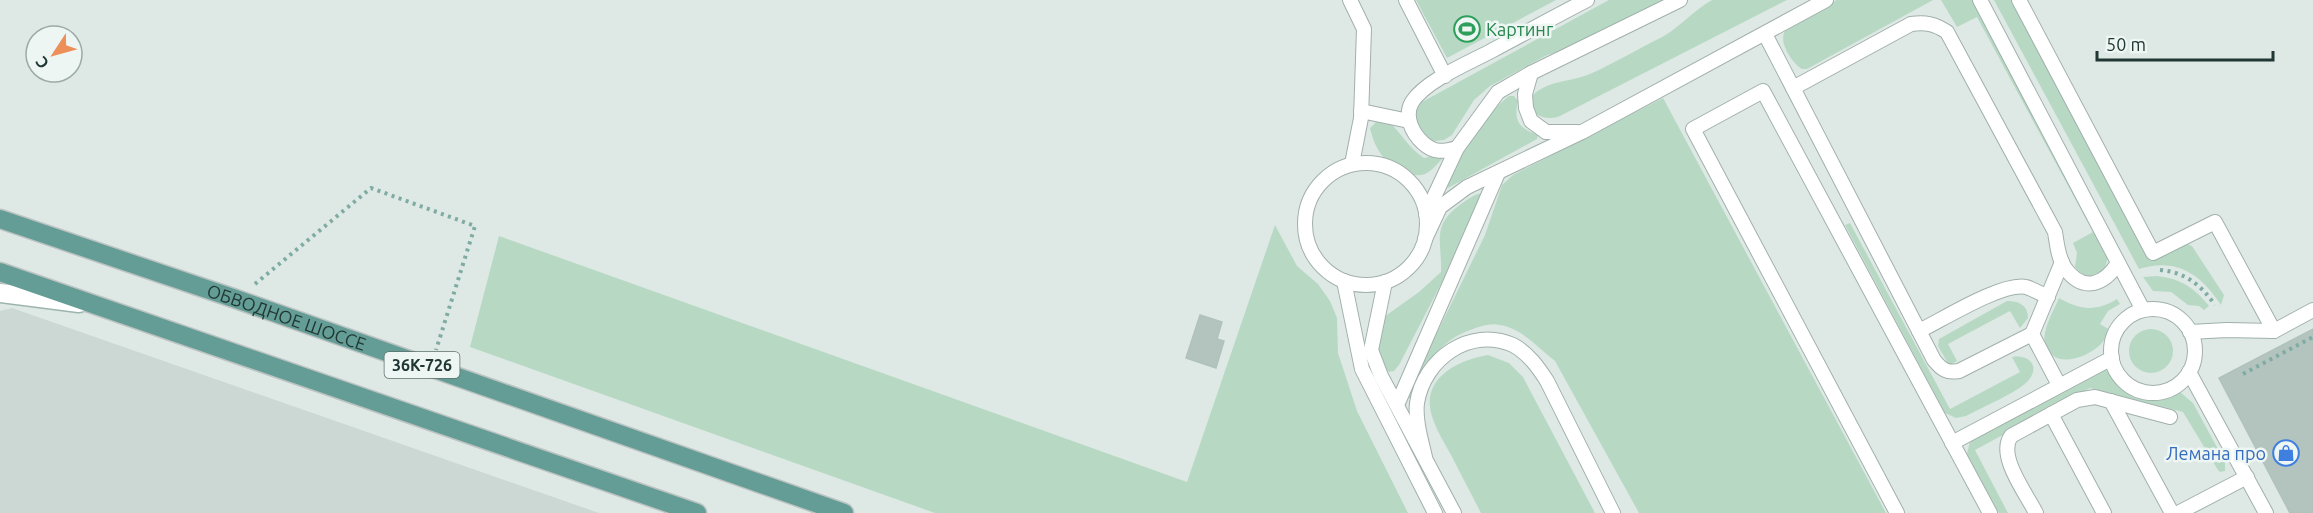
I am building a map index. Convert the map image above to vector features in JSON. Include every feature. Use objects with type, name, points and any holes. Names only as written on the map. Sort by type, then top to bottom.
[{"type":"main road","name":"ОБВОДНОЕ ШОССЕ","points":[[0,219],[236,299],[844,513]]},
{"type":"main road","name":"36К-726","points":[[0,272],[107,307],[697,513]]},
{"type":"main road","points":[[0,293],[107,307]]},
{"type":"lane","points":[[1350,0],[1364,29],[1361,111],[1352,164]]},
{"type":"lane","points":[[1406,0],[1445,76]]},
{"type":"lane","points":[[1426,214],[1457,148],[1498,92],[1531,73],[1680,0]]},
{"type":"lane","points":[[1425,238],[1426,214],[1416,188],[1404,176],[1389,167],[1370,162],[1352,164],[1333,171],[1319,184],[1309,201],[1304,220],[1306,239],[1314,257],[1327,272],[1344,281],[1364,285],[1385,282],[1403,273],[1417,257],[1440,207],[1467,187],[1582,132],[1826,0]]},
{"type":"lane","points":[[1980,0],[2143,310]]},
{"type":"lane","points":[[2019,0],[2153,253],[2215,222],[2274,331]]},
{"type":"lane","points":[[1457,148],[1443,152],[1430,149],[1418,138],[1409,121],[1411,104],[1417,95],[1445,76],[1581,1]]},
{"type":"lane","points":[[1793,88],[1911,24],[1925,22],[1938,25],[1947,32],[2055,232],[2062,262],[2076,279],[2087,284],[2099,283],[2110,276],[2118,264]]},
{"type":"lane","points":[[1765,34],[1919,332],[1941,369],[1950,373],[1959,371],[2032,334],[2062,262]]},
{"type":"lane","points":[[1531,73],[1525,94],[1526,108],[1531,121],[1546,132],[1582,132]]},
{"type":"lane","points":[[1897,513],[1693,129],[1763,91],[1990,513]]},
{"type":"lane","points":[[1361,111],[1409,121]]},
{"type":"lane","points":[[1397,405],[1498,173]]},
{"type":"lane","points":[[1344,281],[1362,369],[1436,513]]},
{"type":"lane","points":[[1385,282],[1371,350],[1381,376],[1454,513]]},
{"type":"lane","points":[[1919,332],[1999,291],[2014,287],[2027,287],[2048,297]]},
{"type":"lane","points":[[2157,309],[2170,313],[2182,321],[2190,332],[2194,352],[2189,372],[2181,383],[2169,391],[2141,392],[2129,386],[2119,377],[2110,350],[2113,337],[2130,315],[2143,310],[2157,309]]},
{"type":"lane","points":[[2190,332],[2274,331],[2313,310]]},
{"type":"lane","points":[[2032,334],[2059,386]]},
{"type":"lane","points":[[1425,457],[1418,426],[1417,403],[1424,379],[1434,364],[1456,346],[1474,340],[1492,339],[1514,346],[1534,361],[1547,381],[1613,513]]},
{"type":"lane","points":[[1952,442],[2112,357]]},
{"type":"lane","points":[[2189,372],[2266,513]]},
{"type":"lane","points":[[2036,513],[2008,461],[2007,441],[2011,435],[2077,400],[2086,398],[2096,397],[2170,417]]},
{"type":"lane","points":[[2111,401],[2172,513]]},
{"type":"lane","points":[[2051,414],[2104,513]]},
{"type":"lane","points":[[2178,513],[2247,477]]},
{"type":"path","points":[[236,299],[371,188],[475,226],[431,368]]},
{"type":"path","points":[[2151,270],[2177,273],[2189,279],[2200,286],[2216,304]]},
{"type":"path","points":[[2243,374],[2313,337]]},
{"type":"shaded area","points":[[12,308],[599,513],[0,513],[0,311]]},
{"type":"green space","name":"Картинг","points":[[1416,0],[1556,0],[1447,58]]},
{"type":"green space","points":[[1609,0],[1671,0],[1578,46],[1547,55],[1490,86],[1474,100],[1452,135],[1444,140],[1434,141],[1424,137],[1415,120],[1417,109],[1422,102]]},
{"type":"green space","points":[[1712,0],[1787,0],[1558,117],[1542,117],[1532,110],[1531,99],[1541,89],[1584,76],[1609,65],[1664,36]]},
{"type":"green space","points":[[1836,0],[1933,0],[1807,69],[1802,69],[1787,52],[1783,41],[1785,31],[1827,8]]},
{"type":"green space","points":[[1941,0],[1975,0],[2108,255],[2104,270],[2098,275],[2083,276],[2075,267],[2077,253],[2073,243],[2093,232],[1977,17],[1957,27]]},
{"type":"green space","points":[[1994,0],[2017,0],[2152,257],[2187,244],[2192,246],[2224,295],[2221,305],[2205,285],[2186,271],[2165,265],[2139,269]]},
{"type":"green space","points":[[1509,96],[1514,96],[1518,101],[1516,114],[1519,123],[1538,135],[1537,139],[1448,188],[1446,183],[1449,176],[1476,133],[1499,104]]},
{"type":"green space","points":[[1663,98],[1886,513],[1639,513],[1555,361],[1516,330],[1500,325],[1479,327],[1451,340],[1428,364],[1411,399],[1406,396],[1485,235],[1502,185],[1513,175]]},
{"type":"green space","points":[[1387,120],[1413,150],[1424,158],[1436,155],[1442,159],[1430,171],[1422,175],[1410,174],[1395,167],[1381,154],[1370,128],[1376,122]]},
{"type":"green space","points":[[1482,193],[1483,203],[1399,365],[1394,371],[1389,372],[1383,366],[1378,353],[1384,317],[1419,292],[1441,272],[1440,234],[1445,219],[1461,204]]},
{"type":"green space","points":[[1850,223],[1950,409],[2020,372],[2012,357],[2024,357],[2031,362],[2033,370],[2028,381],[2008,395],[1966,416],[1956,418],[1945,413],[1845,225]]},
{"type":"green space","points":[[1275,225],[1297,266],[1318,284],[1330,301],[1337,318],[1338,353],[1357,411],[1408,513],[935,513],[470,347],[499,236],[1187,482]]},
{"type":"green space","points":[[2157,276],[2173,279],[2186,285],[2209,306],[2204,310],[2199,306],[2188,305],[2171,292],[2153,291],[2143,277]]},
{"type":"green space","points":[[2059,298],[2088,308],[2102,306],[2117,299],[2120,304],[2108,311],[2100,324],[2110,330],[2104,340],[2094,350],[2078,358],[2054,357],[2045,343],[2045,332]]},
{"type":"green space","points":[[2007,301],[2019,303],[2025,307],[2028,318],[2020,328],[2010,311],[1948,344],[1957,361],[1949,365],[1938,346],[1939,339]]},
{"type":"green space","points":[[2151,329],[2167,335],[2173,351],[2167,367],[2151,373],[2135,367],[2129,351],[2135,335]]},
{"type":"green space","points":[[1488,355],[1509,363],[1523,377],[1595,513],[1481,513],[1436,426],[1430,408],[1430,395],[1442,375],[1451,368]]},
{"type":"green space","points":[[2105,369],[2121,384],[2141,395],[2156,396],[2180,392],[2193,403],[2225,462],[2225,471],[2218,470],[2183,412],[2090,388],[1975,450],[2008,513],[1999,513],[1967,454],[1970,441]]},
{"type":"building","points":[[1200,315],[1222,322],[1217,339],[1224,341],[1216,368],[1186,358]]},
{"type":"building","name":"Лемана про","points":[[2313,329],[2313,513],[2290,513],[2219,378]]},
{"type":"place","name":"Картинг","points":[[1467,29]]},
{"type":"place","name":"Лемана про","points":[[2286,453]]}]
